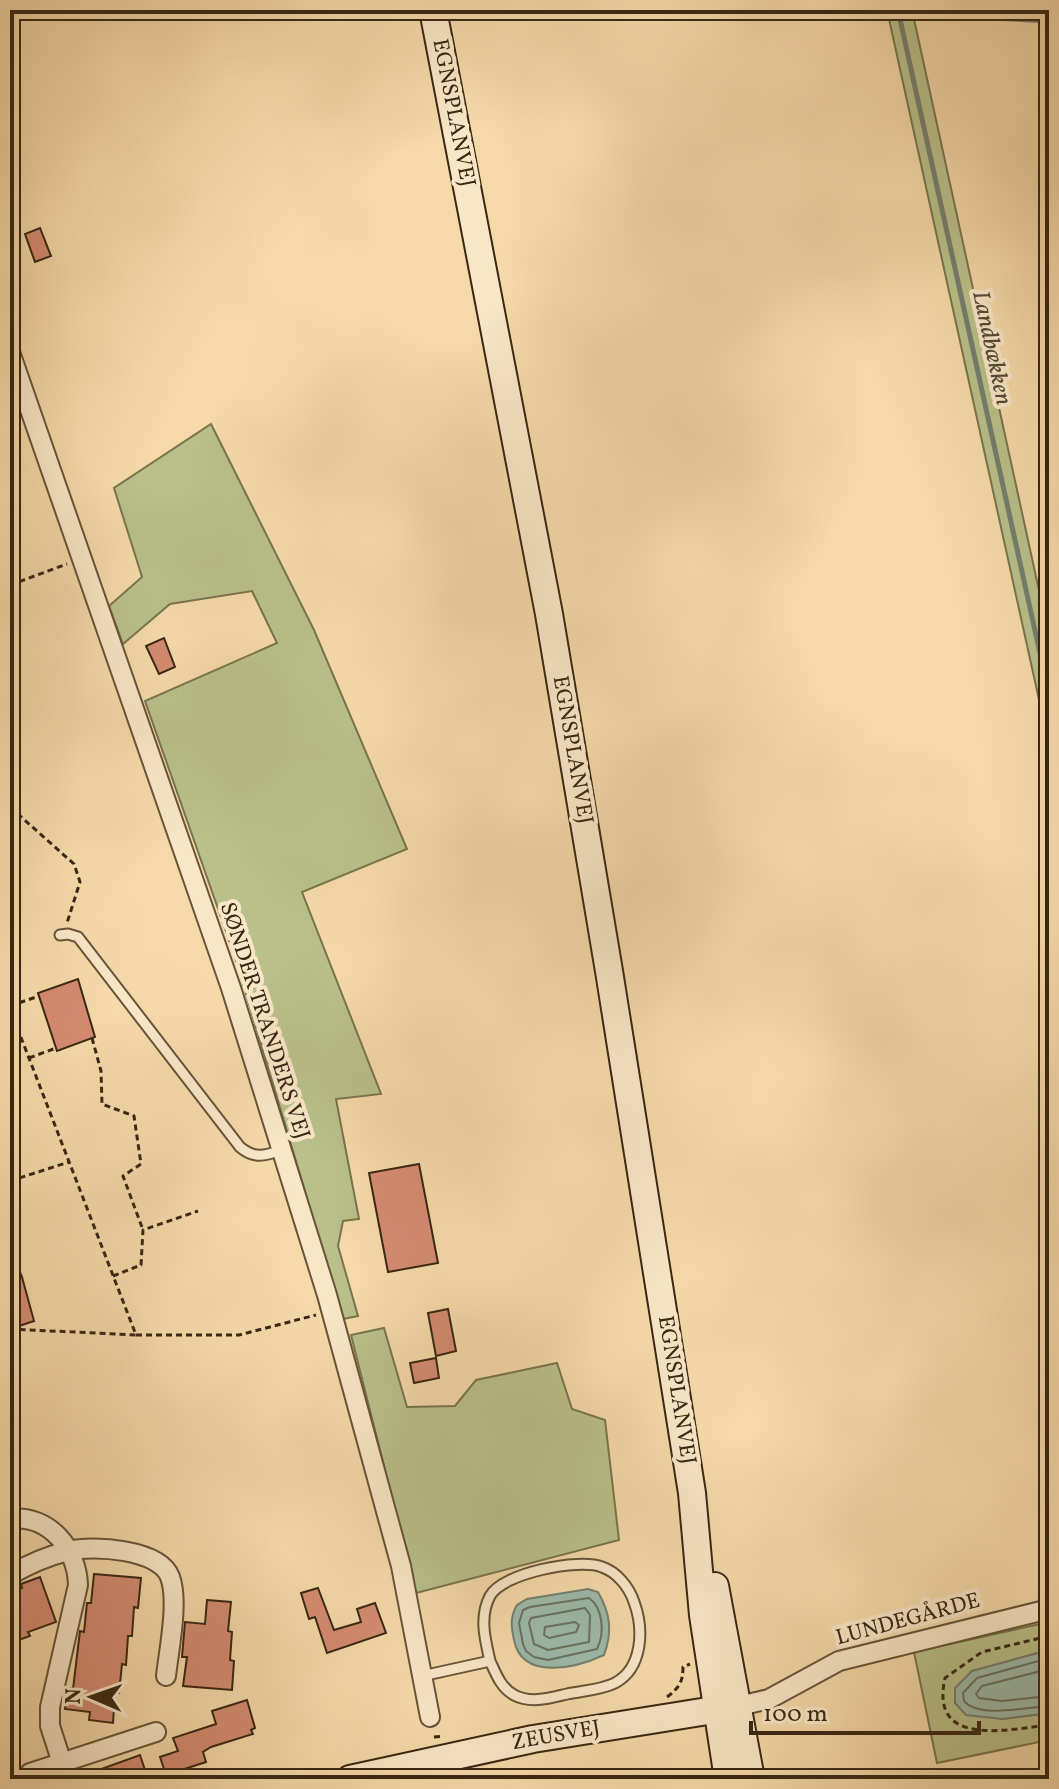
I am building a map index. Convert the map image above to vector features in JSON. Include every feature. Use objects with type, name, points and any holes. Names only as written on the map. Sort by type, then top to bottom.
[{"type":"main road","name":"EGNSPLANVEJ","points":[[433,10],[549,614],[692,1493],[721,1611],[728,1708],[728,1779]]},
{"type":"main road","points":[[667,1708],[686,1708],[694,1691],[673,1373]]},
{"type":"main road","name":"ZEUSVEJ","points":[[350,1779],[442,1753],[533,1739],[667,1708],[728,1708]]},
{"type":"main road","name":"EGNSPLANVEJ","points":[[728,1708],[751,1779]]},
{"type":"street","name":"SØNDER TRANDERS VEJ","points":[[10,352],[226,973],[331,1311],[401,1566],[430,1717]]},
{"type":"street","points":[[10,1519],[29,1518],[42,1523],[57,1534],[77,1568],[78,1585],[50,1707],[50,1726],[62,1763]]},
{"type":"street","points":[[10,1575],[69,1551],[98,1550],[147,1555],[170,1574],[174,1592],[166,1676]]},
{"type":"street","name":"LUNDEGÅRDE","points":[[728,1708],[769,1699],[839,1661],[1049,1609]]},
{"type":"street","points":[[30,1773],[156,1732]]},
{"type":"lane","points":[[63,935],[78,937],[240,1147],[249,1155],[262,1157],[281,1150]]},
{"type":"lane","points":[[579,1563],[601,1566],[618,1575],[634,1602],[640,1640],[636,1661],[627,1674],[614,1684],[537,1701],[517,1697],[506,1690],[490,1661],[483,1631],[484,1611],[491,1592],[514,1577],[579,1563]]},
{"type":"lane","points":[[422,1676],[490,1661]]},
{"type":"path","points":[[10,585],[82,559]]},
{"type":"path","points":[[10,807],[74,864],[80,882],[63,935]]},
{"type":"path","points":[[39,996],[10,1008],[136,1335]]},
{"type":"path","points":[[92,1038],[101,1071],[102,1104],[134,1116],[141,1164],[123,1176],[143,1230],[141,1265],[113,1276]]},
{"type":"path","points":[[29,1058],[56,1048]]},
{"type":"path","points":[[10,1181],[69,1162]]},
{"type":"path","points":[[143,1230],[198,1211]]},
{"type":"path","points":[[10,1329],[136,1335],[239,1335],[331,1311]]},
{"type":"path","points":[[1049,1636],[982,1652],[945,1678],[942,1691],[949,1715],[960,1725],[982,1733],[1049,1725]]},
{"type":"path","points":[[667,1708],[683,1678],[685,1665],[694,1663]]},
{"type":"green space","points":[[887,10],[912,10],[1049,636],[1049,745]]},
{"type":"green space","points":[[211,424],[314,630],[407,849],[302,892],[381,1094],[336,1099],[359,1219],[343,1221],[338,1246],[358,1316],[343,1319],[235,957],[145,701],[277,643],[252,591],[170,604],[123,644],[109,606],[142,577],[114,488]]},
{"type":"green space","points":[[384,1328],[407,1407],[455,1406],[476,1380],[557,1363],[572,1409],[605,1420],[619,1540],[416,1593],[351,1335]]},
{"type":"green space","points":[[1049,1622],[1049,1650],[972,1671],[1002,1719],[1049,1713],[1049,1740],[937,1763],[914,1652]]},
{"type":"water","points":[[588,1589],[598,1592],[608,1615],[609,1638],[604,1655],[579,1664],[552,1668],[528,1661],[519,1653],[512,1626],[517,1605],[527,1599]]},
{"type":"water","points":[[1049,1650],[1049,1713],[1002,1719],[966,1715],[955,1703],[955,1688],[972,1671]]},
{"type":"building","points":[[40,228],[51,256],[35,262],[25,234]]},
{"type":"building","points":[[164,638],[175,667],[159,674],[146,646]]},
{"type":"building","points":[[78,979],[95,1037],[57,1051],[38,993]]},
{"type":"building","points":[[419,1164],[438,1263],[388,1272],[369,1173]]},
{"type":"building","points":[[10,1252],[22,1277],[34,1321],[10,1329]]},
{"type":"building","points":[[448,1309],[456,1351],[436,1356],[428,1313]]},
{"type":"building","points":[[436,1358],[439,1378],[414,1383],[410,1363]]},
{"type":"building","points":[[94,1574],[141,1578],[138,1608],[134,1607],[132,1636],[128,1636],[126,1665],[122,1664],[119,1693],[115,1693],[113,1723],[89,1720],[90,1712],[65,1709],[68,1688],[73,1689],[80,1631],[84,1632]]},
{"type":"building","points":[[40,1577],[56,1622],[28,1632],[30,1636],[10,1643],[10,1618],[16,1616],[10,1592]]},
{"type":"building","points":[[318,1588],[334,1630],[361,1622],[357,1609],[375,1603],[386,1633],[327,1653],[315,1617],[309,1619],[301,1593]]},
{"type":"building","points":[[207,1600],[231,1602],[228,1631],[232,1632],[230,1660],[234,1661],[232,1690],[183,1686],[187,1657],[182,1657],[185,1622],[205,1624]]},
{"type":"building","points":[[247,1700],[255,1728],[251,1730],[253,1734],[211,1747],[203,1752],[206,1762],[166,1775],[160,1757],[178,1751],[173,1738],[216,1724],[212,1711]]},
{"type":"building","points":[[140,1755],[146,1773],[139,1775],[141,1779],[82,1779],[82,1776]]},
{"type":"waterway","name":"Landbækken","points":[[898,10],[1049,694]]},
{"type":"waterway","points":[[898,13],[1049,21]]}]
